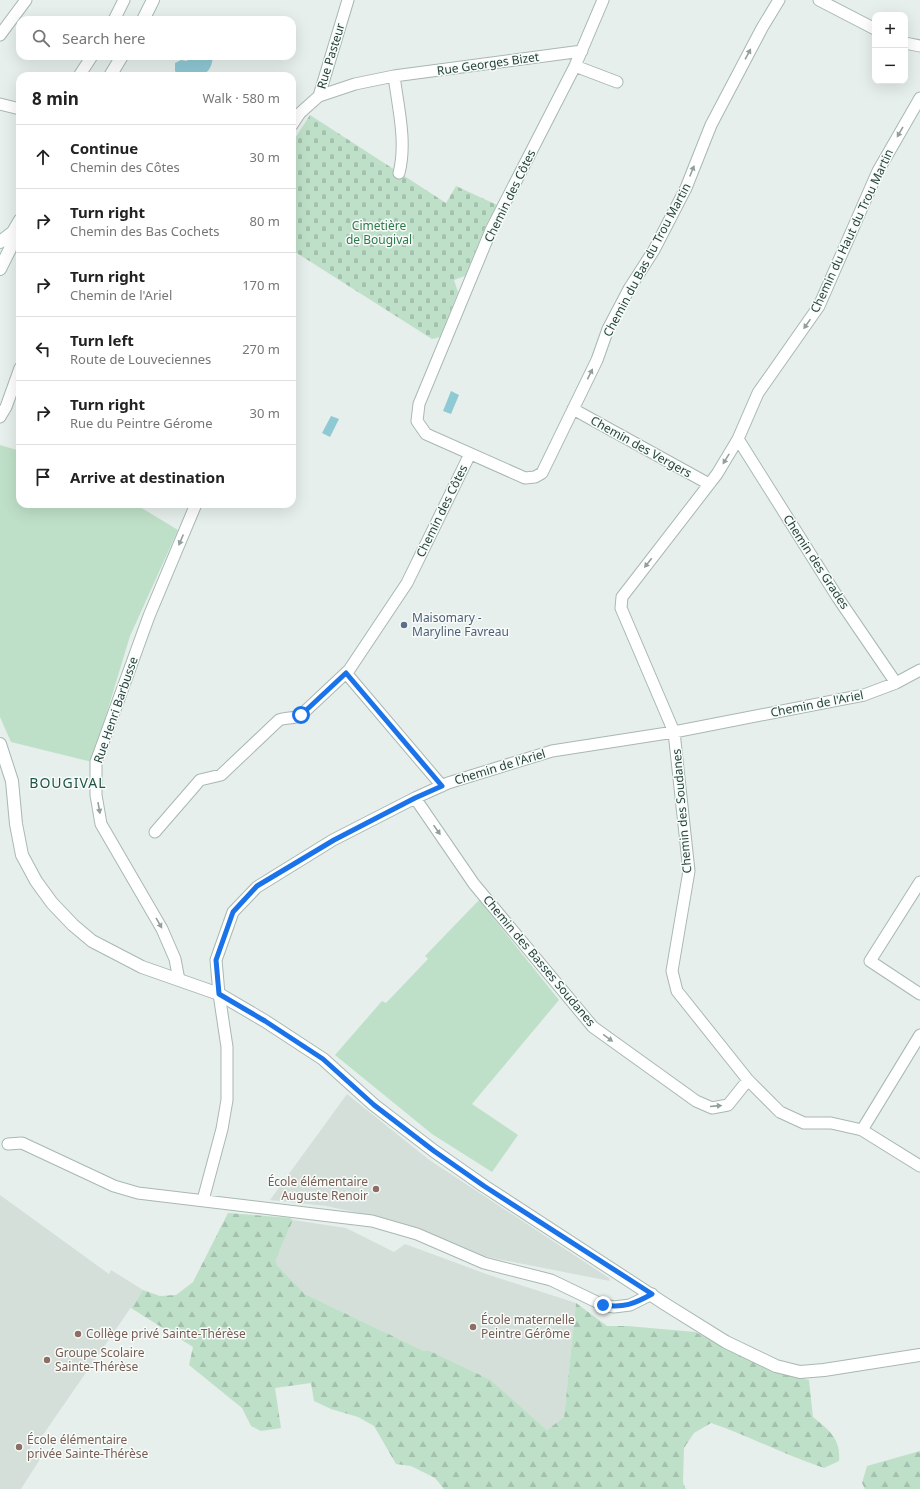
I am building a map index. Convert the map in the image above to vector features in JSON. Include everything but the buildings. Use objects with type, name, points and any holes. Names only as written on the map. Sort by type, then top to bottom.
[{"type":"street","points":[[0,35],[26,0]]},
{"type":"street","points":[[116,16],[124,0]]},
{"type":"street","points":[[145,16],[153,0]]},
{"type":"street","name":"Rue Pasteur","points":[[296,119],[300,113],[319,96],[348,0]]},
{"type":"street","name":"Chemin des Côtes","points":[[155,832],[200,780],[221,775],[279,720],[285,718],[297,718],[346,673],[408,583],[470,454],[426,434],[417,421],[419,404],[491,230],[575,66],[603,0]]},
{"type":"street","name":"Chemin du Bas du Trou Martin","points":[[470,454],[525,478],[535,477],[542,473],[597,360],[608,329],[629,289],[654,250],[686,188],[711,125],[762,28],[779,0]]},
{"type":"street","points":[[819,0],[872,27]]},
{"type":"street","points":[[908,44],[920,46]]},
{"type":"street","name":"Rue Georges Bizet","points":[[319,96],[355,84],[394,76],[582,51]]},
{"type":"street","points":[[82,72],[89,60]]},
{"type":"street","points":[[112,72],[120,60]]},
{"type":"street","points":[[575,66],[617,82]]},
{"type":"street","points":[[394,76],[402,138],[402,160],[399,173]]},
{"type":"street","name":"Chemin du Haut du Trou Martin","points":[[674,732],[621,608],[622,597],[709,484],[738,439],[758,393],[819,306],[878,171],[920,98]]},
{"type":"street","points":[[0,104],[16,108]]},
{"type":"street","points":[[0,270],[10,249],[13,232],[16,227]]},
{"type":"street","points":[[0,242],[13,232]]},
{"type":"street","points":[[0,417],[6,407],[16,379]]},
{"type":"street","name":"Chemin des Vergers","points":[[572,409],[709,484]]},
{"type":"street","name":"Chemin des Grades","points":[[738,439],[838,598],[896,683]]},
{"type":"street","name":"Rue Henri Barbusse","points":[[179,980],[175,959],[162,930],[101,824],[96,795],[96,762],[149,616],[194,508]]},
{"type":"street","name":"Chemin de l'Ariel","points":[[203,1200],[222,1129],[227,1100],[227,1047],[219,994],[216,960],[233,912],[257,886],[334,840],[415,798],[442,786],[552,751],[674,732],[864,695],[896,683],[920,670]]},
{"type":"street","points":[[346,673],[442,786]]},
{"type":"street","name":"Chemin des Soudanes","points":[[674,732],[689,871],[672,971],[677,991],[748,1080],[780,1112],[804,1123],[831,1122],[862,1130],[920,1166]]},
{"type":"street","points":[[0,744],[12,781],[16,824],[22,855],[36,881],[52,903],[73,925],[92,941],[142,967],[219,994],[265,1021],[323,1059],[374,1105],[440,1156],[491,1191],[726,1342],[776,1366],[800,1372],[920,1356]]},
{"type":"street","name":"Chemin des Basses Soudanes","points":[[415,798],[474,884],[593,1027],[696,1101],[712,1108],[728,1105],[748,1080]]},
{"type":"street","points":[[920,882],[870,961],[920,994]]},
{"type":"street","points":[[862,1130],[920,1034]]},
{"type":"street","points":[[8,1144],[22,1143],[120,1188],[138,1193],[372,1221],[418,1234],[484,1263],[551,1280],[603,1305],[614,1307],[630,1305],[652,1294]]},
{"type":"shaded area","name":"École élémentaire Auguste Renoir","points":[[347,1094],[428,1159],[609,1278],[610,1281],[482,1256],[392,1220],[326,1206],[270,1200]]},
{"type":"shaded area","name":"Groupe Scolaire Sainte-Thérèse","points":[[0,1195],[109,1274],[111,1270],[143,1290],[36,1445],[32,1444],[29,1450],[32,1450],[42,1456],[21,1489],[0,1489]]},
{"type":"shaded area","name":"École maternelle Peintre Gérôme","points":[[293,1220],[346,1228],[394,1252],[405,1244],[489,1275],[576,1303],[564,1417],[547,1430],[491,1380],[430,1351],[424,1351],[305,1294],[277,1265],[276,1259]]},
{"type":"green space","name":"Cimetière de Bougival","points":[[310,115],[446,203],[456,186],[497,205],[486,225],[465,276],[454,280],[458,292],[440,337],[432,339],[296,253],[296,137]]},
{"type":"green space","points":[[0,445],[16,450],[16,508],[142,508],[178,530],[130,636],[92,762],[11,742],[0,717]]},
{"type":"green space","points":[[479,900],[559,1000],[472,1104],[518,1135],[492,1172],[432,1134],[335,1055],[382,1001],[386,1003],[428,959],[425,956]]},
{"type":"green space","points":[[228,1213],[290,1218],[293,1220],[276,1259],[277,1265],[305,1294],[424,1351],[430,1351],[491,1380],[547,1430],[564,1417],[576,1303],[607,1326],[628,1326],[695,1332],[777,1372],[809,1380],[813,1417],[829,1431],[836,1441],[839,1461],[824,1468],[711,1423],[694,1433],[684,1448],[683,1483],[686,1489],[444,1489],[435,1478],[411,1466],[396,1464],[374,1426],[358,1417],[331,1409],[314,1401],[311,1383],[275,1388],[281,1428],[261,1431],[251,1426],[242,1408],[189,1365],[193,1347],[131,1308],[143,1290],[160,1296],[176,1295],[193,1282]]},
{"type":"green space","points":[[920,1451],[920,1489],[865,1489],[862,1483],[867,1466]]},
{"type":"water","points":[[181,60],[212,60],[209,69],[206,72],[176,72],[175,63]]},
{"type":"water","points":[[451,391],[459,395],[451,414],[443,411]]},
{"type":"water","points":[[331,416],[339,419],[330,437],[322,433]]},
{"type":"place","name":"Maisomary - Maryline Favreau","points":[[404,625]]},
{"type":"place","name":"École élémentaire Auguste Renoir","points":[[376,1189]]},
{"type":"place","name":"École maternelle Peintre Gérôme","points":[[473,1327]]},
{"type":"place","name":"Collège privé Sainte-Thérèse","points":[[78,1334]]},
{"type":"place","name":"Groupe Scolaire Sainte-Thérèse","points":[[47,1360]]},
{"type":"place","name":"École élémentaire privée Sainte-Thérèse","points":[[19,1447]]},
{"type":"district","name":"BOUGIVAL","points":[[68,783]]},
{"type":"route","points":[[301,715],[346,673],[442,786],[415,798],[334,840],[257,886],[233,912],[216,960],[219,994],[265,1021],[323,1059],[374,1105],[434,1151],[484,1186],[652,1294],[639,1302],[630,1305],[614,1307],[603,1305]]}]
